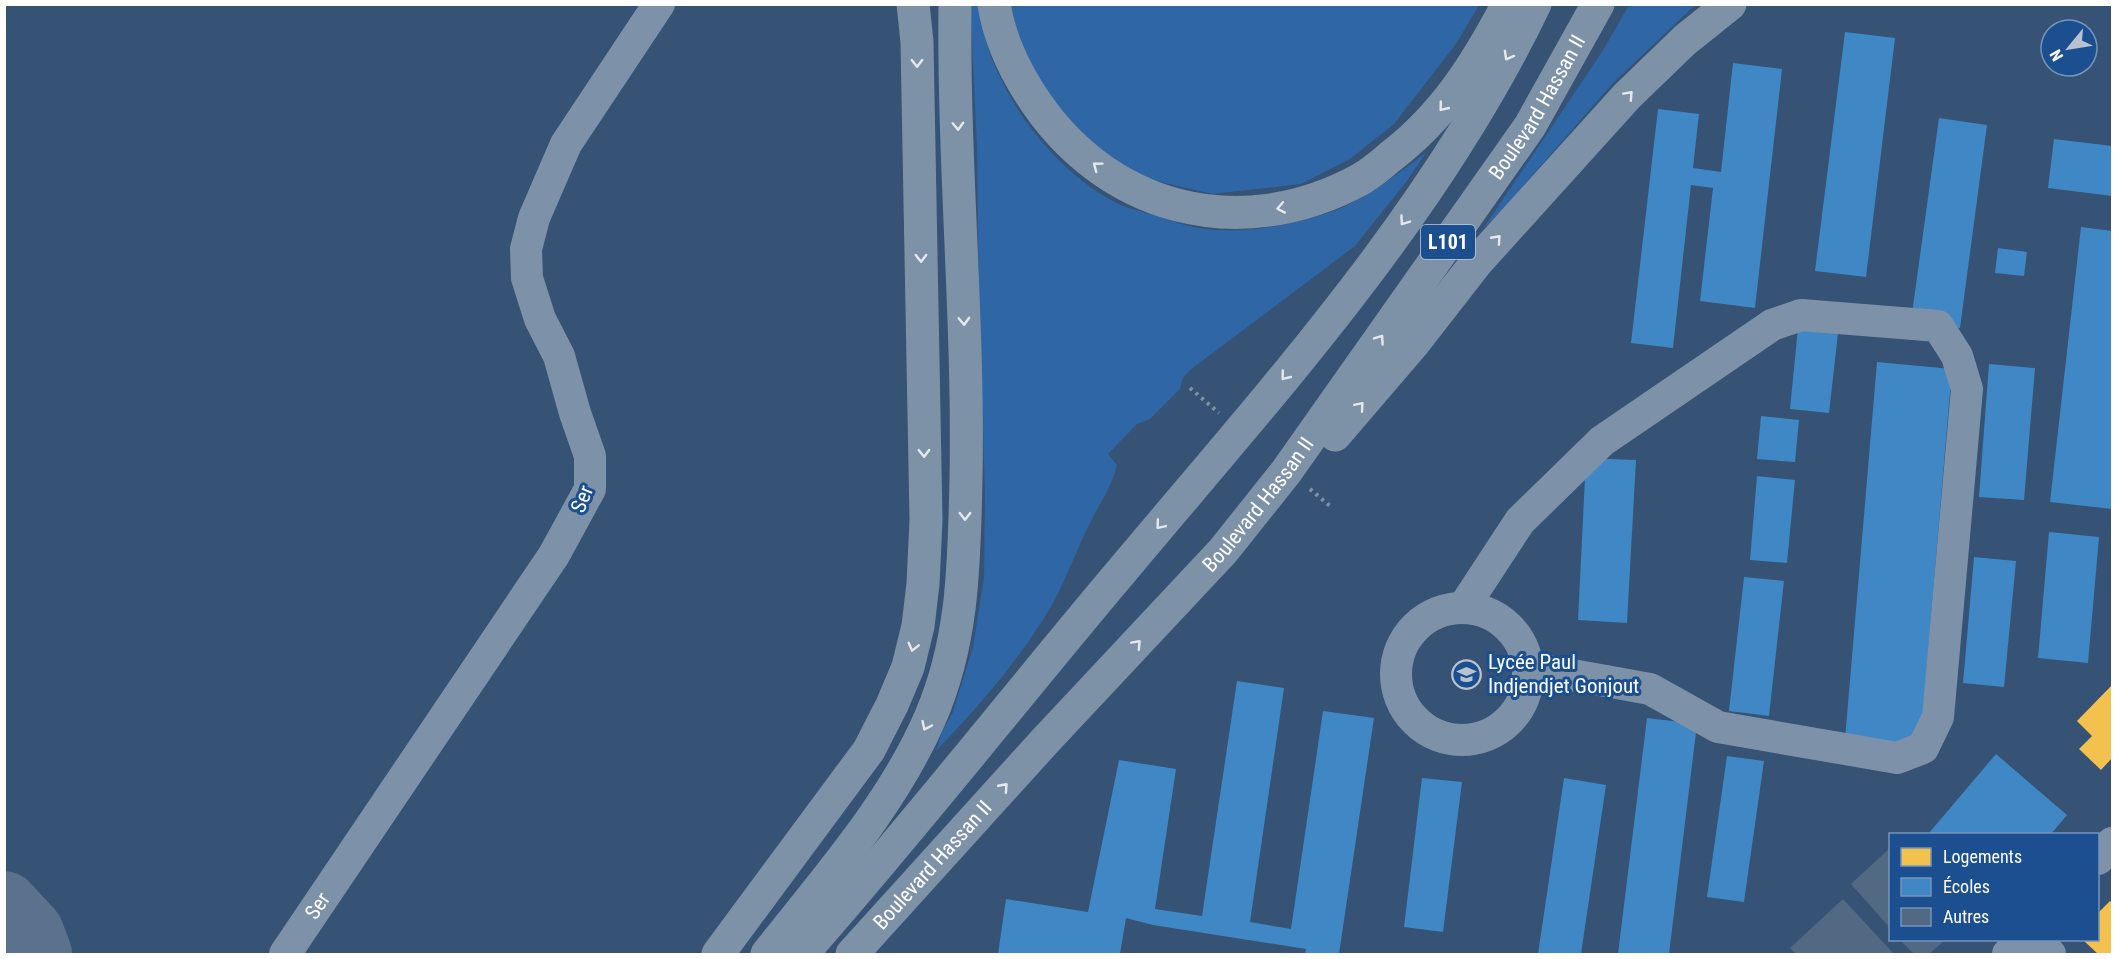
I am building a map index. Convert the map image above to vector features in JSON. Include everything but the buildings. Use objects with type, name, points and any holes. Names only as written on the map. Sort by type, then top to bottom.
[{"type":"highway","points":[[718,954],[869,750],[908,667],[918,626],[923,584],[926,520],[917,54],[913,4]]},
{"type":"highway","points":[[768,954],[867,824],[903,770],[931,717],[951,656],[958,619],[965,551],[967,437],[955,4]]},
{"type":"highway","points":[[994,4],[1000,33],[1023,81],[1051,122],[1073,147],[1117,180],[1152,198],[1202,211],[1228,213],[1273,209],[1318,199],[1361,178],[1381,165],[1422,131],[1453,95],[1479,58],[1508,4]]},
{"type":"highway","name":"Boulevard Hassan II","points":[[802,954],[852,898],[1358,285],[1444,165],[1481,104],[1535,4]]},
{"type":"highway","name":"Boulevard Hassan II","points":[[852,954],[1223,551],[1286,472],[1530,126],[1598,4]]},
{"type":"highway","points":[[1286,472],[1318,453],[1343,426],[1413,344],[1476,263],[1627,96],[1685,40],[1730,4]]},
{"type":"street","name":"Ser","points":[[285,954],[554,555],[590,489],[590,456],[559,357],[540,319],[526,278],[526,249],[534,218],[566,144],[659,4]]},
{"type":"street","points":[[1463,608],[1520,521],[1602,441],[1772,325],[1801,315],[1938,326],[1957,357],[1967,388],[1938,717],[1923,748],[1897,758],[1718,727],[1650,689],[1528,667]]},
{"type":"street","points":[[1463,608],[1482,611],[1499,620],[1513,632],[1523,649],[1528,667],[1527,686],[1522,704],[1511,719],[1497,731],[1479,738],[1460,741],[1442,738],[1425,729],[1411,716],[1401,700],[1397,682],[1397,663],[1402,645],[1413,629],[1428,617],[1445,610],[1463,608]]},
{"type":"street","points":[[2099,857],[2112,843]]},
{"type":"street","points":[[2008,954],[2021,941]]},
{"type":"street","points":[[2037,941],[2050,954]]},
{"type":"shaded area","points":[[970,5],[979,5],[992,59],[1005,87],[1030,127],[1063,164],[1081,180],[1101,194],[1129,208],[1182,224],[1215,230],[1247,230],[1279,226],[1325,214],[1352,203],[1378,188],[1426,153],[1355,246],[1190,370],[1183,378],[1180,389],[1150,419],[1137,424],[1108,454],[1117,465],[1115,474],[1053,603],[999,680],[936,751],[942,732],[953,712],[973,647],[984,577],[985,493],[979,323],[977,145]]},
{"type":"shaded area","points":[[1004,5],[1479,5],[1456,44],[1394,124],[1350,159],[1301,184],[1212,194],[1136,176],[1101,156],[1043,98]]},
{"type":"shaded area","points":[[1629,5],[1695,5],[1614,82],[1483,229],[1602,52]]},
{"type":"taxiway","points":[[4,906],[29,933],[37,954]]},
{"type":"place","name":"Lycée Paul Indjendjet Gonjout","points":[[1467,674]]}]
